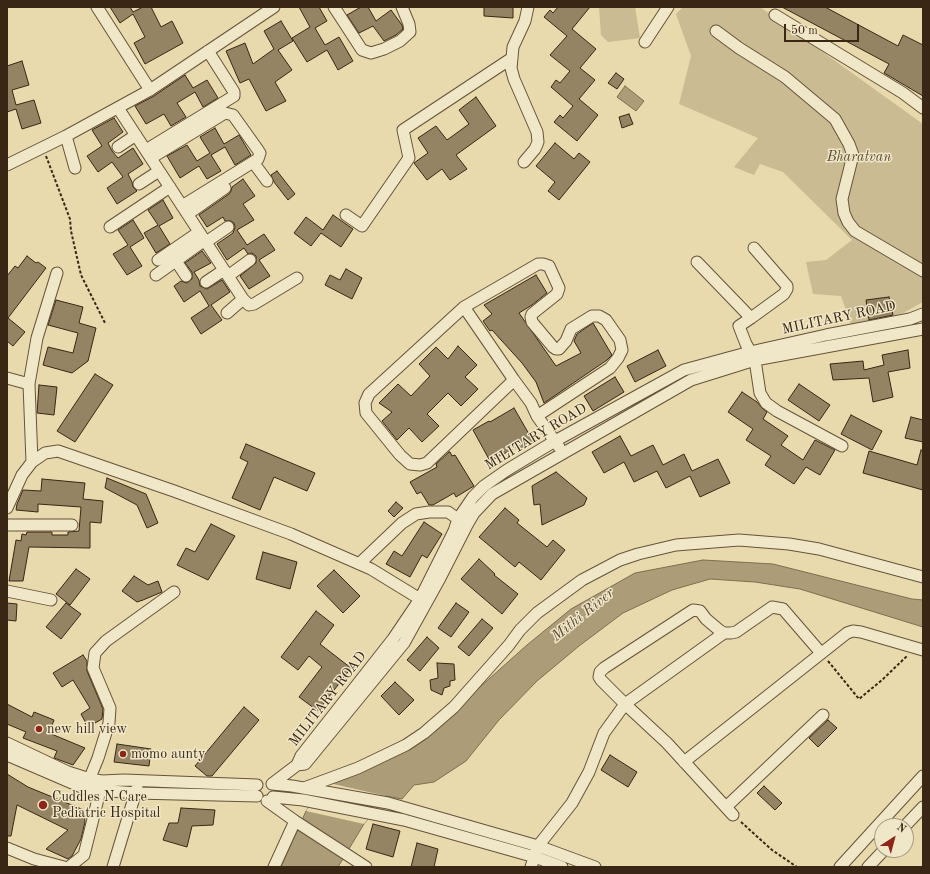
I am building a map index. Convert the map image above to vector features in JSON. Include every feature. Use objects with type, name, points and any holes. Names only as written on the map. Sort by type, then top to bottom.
[{"type":"street","points":[[97,7],[150,90]]},
{"type":"street","points":[[7,165],[66,136],[150,90],[274,7]]},
{"type":"street","points":[[334,7],[362,50],[371,53],[384,49],[400,40],[410,32],[409,24],[402,7]]},
{"type":"street","points":[[524,162],[535,149],[538,142],[537,132],[514,79],[512,58],[513,47],[526,21],[528,7]]},
{"type":"street","points":[[644,42],[668,7]]},
{"type":"street","points":[[775,15],[903,93],[923,108]]},
{"type":"street","points":[[716,31],[738,48],[784,78],[835,119],[850,144],[853,155],[842,199],[844,213],[848,222],[855,231],[923,271]]},
{"type":"street","points":[[148,154],[234,96],[234,92],[208,51]]},
{"type":"street","points":[[346,215],[362,226],[409,158],[403,130],[512,58]]},
{"type":"street","points":[[118,108],[243,299],[249,305],[254,304],[298,278]]},
{"type":"street","points":[[148,154],[225,113],[233,115],[260,153],[258,159],[185,210]]},
{"type":"street","points":[[118,147],[136,135]]},
{"type":"street","points":[[66,136],[74,168]]},
{"type":"street","points":[[185,210],[260,163],[267,181]]},
{"type":"street","points":[[139,184],[160,171]]},
{"type":"street","points":[[110,227],[170,187]]},
{"type":"street","points":[[158,260],[228,227]]},
{"type":"street","points":[[156,275],[176,261],[203,238]]},
{"type":"street","points":[[754,248],[787,286],[784,294],[739,326],[753,356],[760,393],[766,403],[777,411],[842,446]]},
{"type":"street","points":[[206,282],[250,260]]},
{"type":"street","points":[[176,261],[186,276]]},
{"type":"street","points":[[697,262],[752,318]]},
{"type":"street","points":[[514,380],[427,463],[420,465],[410,464],[405,460],[366,413],[365,403],[369,394],[464,307],[538,264],[543,264],[549,266],[559,288],[557,294],[532,314],[531,318],[532,322],[552,347],[556,349],[559,348],[566,341],[572,329],[592,316],[599,316],[606,320],[620,340],[622,350],[610,368],[537,416]]},
{"type":"street","points":[[32,462],[29,384],[38,338],[57,273]]},
{"type":"street","points":[[227,313],[243,299]]},
{"type":"street","points":[[464,307],[531,403],[537,416],[563,453]]},
{"type":"street","name":"MILITARY ROAD","points":[[272,784],[297,765],[304,764],[333,723],[373,674],[420,599],[437,576],[454,531],[470,510],[473,497],[488,490],[507,470],[555,441],[684,370],[809,345],[910,319],[923,314]]},
{"type":"street","points":[[809,345],[923,329]]},
{"type":"street","points":[[488,490],[563,453],[691,380],[753,356]]},
{"type":"street","points":[[7,378],[29,384]]},
{"type":"street","points":[[591,421],[598,433]]},
{"type":"street","points":[[7,508],[22,475],[32,462],[44,454],[58,451],[174,491],[291,534],[371,569],[420,599]]},
{"type":"street","points":[[359,564],[402,523],[416,514],[448,512],[462,522]]},
{"type":"street","points":[[7,525],[72,525]]},
{"type":"street","points":[[307,789],[376,760],[406,745],[424,733],[454,707],[537,612],[582,580],[620,560],[676,545],[739,540],[789,544],[819,549],[923,577]]},
{"type":"street","points":[[373,674],[404,642],[437,576]]},
{"type":"street","points":[[7,591],[51,600]]},
{"type":"street","points":[[86,789],[110,723],[110,708],[93,668],[94,653],[106,641],[174,592]]},
{"type":"street","points":[[535,857],[572,803],[589,772],[604,733],[625,704],[724,633],[736,632],[772,607],[777,607],[783,609],[821,653]]},
{"type":"street","points":[[724,633],[706,619],[700,611],[693,610],[604,668],[600,672],[599,677],[625,704],[667,743],[729,811],[823,715]]},
{"type":"street","points":[[684,762],[847,633],[854,631],[861,632],[919,649]]},
{"type":"street","points":[[7,744],[68,772],[90,779],[102,785],[136,794],[263,795],[296,822],[366,867]]},
{"type":"street","points":[[7,755],[86,789],[102,785],[138,781],[303,800],[404,820],[535,857],[595,867]]},
{"type":"street","points":[[840,867],[923,776]]},
{"type":"street","points":[[114,867],[136,794],[138,781]]},
{"type":"street","points":[[263,795],[265,781],[272,784],[388,803],[562,867]]},
{"type":"street","points":[[69,867],[84,855],[102,785]]},
{"type":"street","points":[[913,818],[923,807]]},
{"type":"street","points":[[274,867],[296,822]]},
{"type":"street","points":[[7,848],[34,859],[64,867]]},
{"type":"street","points":[[868,867],[876,858]]},
{"type":"path","points":[[43,148],[70,219],[71,231],[81,275],[105,323]]},
{"type":"path","points":[[821,653],[859,699],[919,649]]},
{"type":"path","points":[[729,811],[772,850],[797,867]]},
{"type":"green space","points":[[599,7],[635,7],[640,38],[608,42],[601,35]]},
{"type":"green space","name":"Bharatvan","points":[[683,7],[760,7],[923,124],[923,302],[903,313],[852,328],[841,296],[813,294],[806,262],[826,260],[852,240],[783,172],[760,164],[754,175],[734,167],[758,138],[679,104],[691,56],[676,14]]},
{"type":"water","points":[[625,86],[644,101],[636,111],[617,97]]},
{"type":"water","name":"Mithi River","points":[[703,560],[773,564],[912,599],[923,600],[923,627],[800,589],[755,582],[710,579],[672,590],[623,613],[579,646],[537,681],[499,720],[466,761],[434,782],[414,785],[402,799],[386,796],[364,824],[338,867],[281,867],[306,811],[329,783],[415,745],[527,645],[571,609],[635,573]]},
{"type":"pier","points":[[329,783],[386,796],[364,824],[306,811]]},
{"type":"building","points":[[110,7],[130,7],[133,12],[143,7],[151,7],[161,27],[172,21],[183,43],[145,64],[134,43],[145,37],[133,14],[120,23]]},
{"type":"building","points":[[299,7],[319,7],[327,21],[315,28],[325,45],[339,37],[353,61],[338,70],[327,50],[307,62],[292,38],[310,27]]},
{"type":"building","points":[[361,7],[368,7],[376,21],[391,10],[402,25],[403,29],[396,35],[384,41],[373,26],[359,33],[347,15]]},
{"type":"building","points":[[484,7],[513,7],[513,18],[484,16]]},
{"type":"building","points":[[558,7],[590,7],[572,29],[596,49],[580,68],[595,80],[579,99],[598,115],[577,141],[554,122],[560,115],[563,118],[573,106],[551,87],[556,80],[560,83],[570,71],[550,55],[567,36],[544,17],[550,10],[553,13]]},
{"type":"building","points":[[782,7],[825,7],[898,46],[903,35],[923,45],[923,96],[884,73],[889,64]]},
{"type":"building","points":[[281,21],[293,41],[278,50],[292,70],[275,82],[286,101],[266,111],[249,79],[240,83],[226,51],[245,43],[253,64],[274,49],[264,31]]},
{"type":"building","points":[[22,61],[29,85],[12,90],[16,105],[34,100],[41,123],[22,129],[16,109],[7,112],[7,66]]},
{"type":"building","points":[[616,73],[624,79],[617,89],[608,83]]},
{"type":"building","points":[[185,75],[193,88],[207,80],[218,98],[203,107],[195,92],[177,103],[186,117],[171,126],[164,114],[146,124],[135,106],[154,96]]},
{"type":"building","points":[[476,97],[496,126],[456,155],[467,169],[450,180],[442,169],[427,180],[414,163],[428,153],[418,138],[436,126],[447,140],[469,124],[459,110]]},
{"type":"building","points":[[629,114],[633,124],[622,128],[619,117]]},
{"type":"building","points":[[114,118],[123,132],[108,143],[112,151],[118,158],[133,148],[143,164],[128,174],[133,187],[137,191],[117,204],[107,188],[123,177],[112,162],[98,172],[87,156],[102,146],[92,130]]},
{"type":"building","points":[[215,128],[224,144],[239,135],[251,155],[235,165],[225,147],[211,155],[221,171],[207,179],[199,166],[180,178],[167,156],[187,145],[197,161],[210,153],[200,137]]},
{"type":"building","points":[[555,143],[574,159],[579,153],[590,162],[559,200],[548,191],[555,182],[536,166]]},
{"type":"building","points":[[277,171],[295,194],[288,200],[274,182],[271,175]]},
{"type":"building","points":[[243,179],[255,196],[243,204],[254,220],[237,230],[247,245],[264,234],[275,250],[259,260],[270,276],[249,289],[240,276],[256,263],[256,256],[252,253],[248,254],[244,248],[227,260],[217,244],[233,233],[235,227],[234,223],[231,221],[225,221],[223,217],[207,227],[199,215],[229,194],[232,187]]},
{"type":"building","points":[[163,200],[173,218],[159,226],[170,244],[156,253],[144,233],[158,225],[148,210]]},
{"type":"building","points":[[333,215],[353,229],[341,247],[321,233],[311,246],[294,233],[306,217],[323,230]]},
{"type":"building","points":[[133,220],[144,238],[130,247],[142,266],[127,275],[113,254],[128,245],[118,230]]},
{"type":"building","points":[[202,251],[211,263],[194,272],[199,280],[200,286],[207,289],[222,280],[230,292],[211,305],[222,320],[201,334],[191,318],[209,306],[200,291],[184,302],[174,286],[181,281],[187,283],[192,279],[192,272],[185,263]]},
{"type":"building","points":[[27,256],[46,268],[8,318],[25,332],[13,346],[7,341],[7,276],[15,266],[18,268]]},
{"type":"building","points":[[346,269],[362,278],[352,299],[325,285],[330,275],[340,280]]},
{"type":"building","points":[[536,275],[547,293],[519,313],[556,366],[581,353],[574,341],[577,334],[593,323],[612,355],[607,360],[544,403],[536,382],[522,363],[492,330],[490,331],[483,321],[492,314],[484,305]]},
{"type":"building","points":[[889,297],[893,315],[869,320],[866,300]]},
{"type":"building","points":[[56,300],[83,307],[79,323],[96,328],[88,361],[72,373],[43,365],[48,347],[73,353],[78,333],[48,325]]},
{"type":"building","points":[[458,346],[477,365],[465,377],[478,389],[461,406],[448,393],[427,414],[439,426],[422,442],[409,428],[397,440],[382,421],[392,412],[379,403],[398,384],[411,396],[430,376],[419,364],[436,347],[448,359]]},
{"type":"building","points":[[658,350],[666,366],[635,382],[627,366]]},
{"type":"building","points":[[908,350],[910,368],[888,372],[893,397],[873,402],[869,378],[833,380],[830,364],[863,361],[864,370],[884,365],[882,355]]},
{"type":"building","points":[[95,374],[113,385],[75,442],[57,431]]},
{"type":"building","points":[[615,377],[624,392],[593,411],[584,396]]},
{"type":"building","points":[[799,384],[830,405],[819,421],[788,400]]},
{"type":"building","points":[[39,385],[57,387],[54,415],[37,413]]},
{"type":"building","points":[[742,392],[757,402],[767,412],[763,419],[788,436],[781,445],[803,460],[815,440],[835,450],[820,475],[806,467],[794,484],[765,465],[771,456],[746,440],[753,429],[728,412]]},
{"type":"building","points":[[514,408],[533,441],[519,450],[517,447],[490,461],[473,430]]},
{"type":"building","points":[[851,415],[882,431],[872,450],[841,434]]},
{"type":"building","points":[[911,417],[923,420],[923,442],[905,438]]},
{"type":"building","points":[[620,436],[631,456],[653,445],[663,465],[684,454],[692,471],[718,459],[730,483],[700,497],[690,476],[666,488],[657,471],[634,482],[624,462],[604,473],[592,452]]},
{"type":"building","points":[[246,444],[315,473],[307,491],[274,477],[260,510],[232,498],[248,462],[240,458]]},
{"type":"building","points":[[921,450],[923,451],[923,490],[863,473],[869,451],[917,465]]},
{"type":"building","points":[[449,452],[452,456],[455,455],[474,486],[456,497],[454,493],[433,505],[429,505],[421,492],[417,494],[410,482],[437,467],[436,464]]},
{"type":"building","points":[[556,472],[587,498],[584,505],[542,525],[540,504],[534,505],[532,486]]},
{"type":"building","points":[[107,478],[146,494],[158,523],[147,528],[137,505],[105,488]]},
{"type":"building","points":[[42,479],[85,483],[83,499],[103,501],[101,523],[90,522],[90,548],[29,547],[23,581],[9,581],[16,540],[21,541],[22,534],[26,535],[27,532],[52,532],[52,535],[68,535],[68,532],[79,531],[81,507],[38,504],[38,512],[16,510],[23,490],[41,491]]},
{"type":"building","points":[[396,502],[403,508],[394,517],[388,511]]},
{"type":"building","points":[[505,508],[519,520],[517,523],[547,547],[553,540],[565,550],[541,580],[519,562],[515,567],[479,537]]},
{"type":"building","points":[[424,522],[442,534],[427,558],[422,555],[410,577],[386,564],[394,551],[402,556]]},
{"type":"building","points":[[211,524],[235,536],[208,580],[177,565],[186,548],[195,552]]},
{"type":"building","points":[[263,552],[297,562],[290,589],[256,579]]},
{"type":"building","points":[[479,559],[495,574],[494,575],[518,594],[502,614],[461,579]]},
{"type":"building","points":[[76,569],[90,579],[70,605],[56,594]]},
{"type":"building","points":[[334,570],[360,596],[343,613],[317,586]]},
{"type":"building","points":[[134,576],[148,585],[158,581],[162,592],[137,602],[122,591]]},
{"type":"building","points":[[7,603],[17,604],[16,621],[7,620]]},
{"type":"building","points":[[66,603],[81,614],[61,639],[46,627]]},
{"type":"building","points":[[456,603],[469,612],[451,637],[438,628]]},
{"type":"building","points":[[316,611],[334,625],[320,644],[351,668],[318,711],[299,697],[322,667],[309,656],[298,670],[281,657]]},
{"type":"building","points":[[482,619],[493,628],[469,656],[458,647]]},
{"type":"building","points":[[427,637],[439,648],[420,671],[407,660]]},
{"type":"building","points":[[83,655],[87,661],[87,671],[103,709],[102,719],[88,727],[81,714],[90,708],[73,680],[62,687],[53,673]]},
{"type":"building","points":[[437,663],[454,664],[455,680],[450,681],[450,686],[444,688],[442,695],[431,690],[430,680],[438,678]]},
{"type":"building","points":[[395,682],[414,700],[399,715],[381,696]]},
{"type":"building","points":[[7,704],[32,717],[34,712],[54,720],[49,733],[85,748],[73,765],[54,758],[57,751],[23,738],[26,732],[7,724]]},
{"type":"building","points":[[244,707],[259,720],[212,776],[207,776],[195,766]]},
{"type":"building","points":[[828,720],[837,728],[818,747],[809,738]]},
{"type":"building","points":[[117,744],[151,749],[149,766],[114,762]]},
{"type":"building","points":[[610,755],[637,772],[628,787],[601,770]]},
{"type":"building","points":[[7,774],[28,787],[84,810],[85,822],[81,839],[72,856],[68,859],[46,849],[68,830],[17,805],[11,836],[7,836]]},
{"type":"building","points":[[764,786],[782,803],[775,810],[757,793]]},
{"type":"building","points":[[181,808],[215,810],[213,825],[192,826],[187,847],[163,840],[169,823],[178,823]]},
{"type":"building","points":[[373,824],[400,831],[393,857],[366,849]]},
{"type":"building","points":[[417,843],[438,849],[434,867],[411,867]]},
{"type":"place","name":"new hill view","points":[[39,729]]},
{"type":"place","name":"momo aunty","points":[[123,754]]},
{"type":"place","name":"Cuddles N Care Pediatric Hospital","points":[[43,805]]}]
